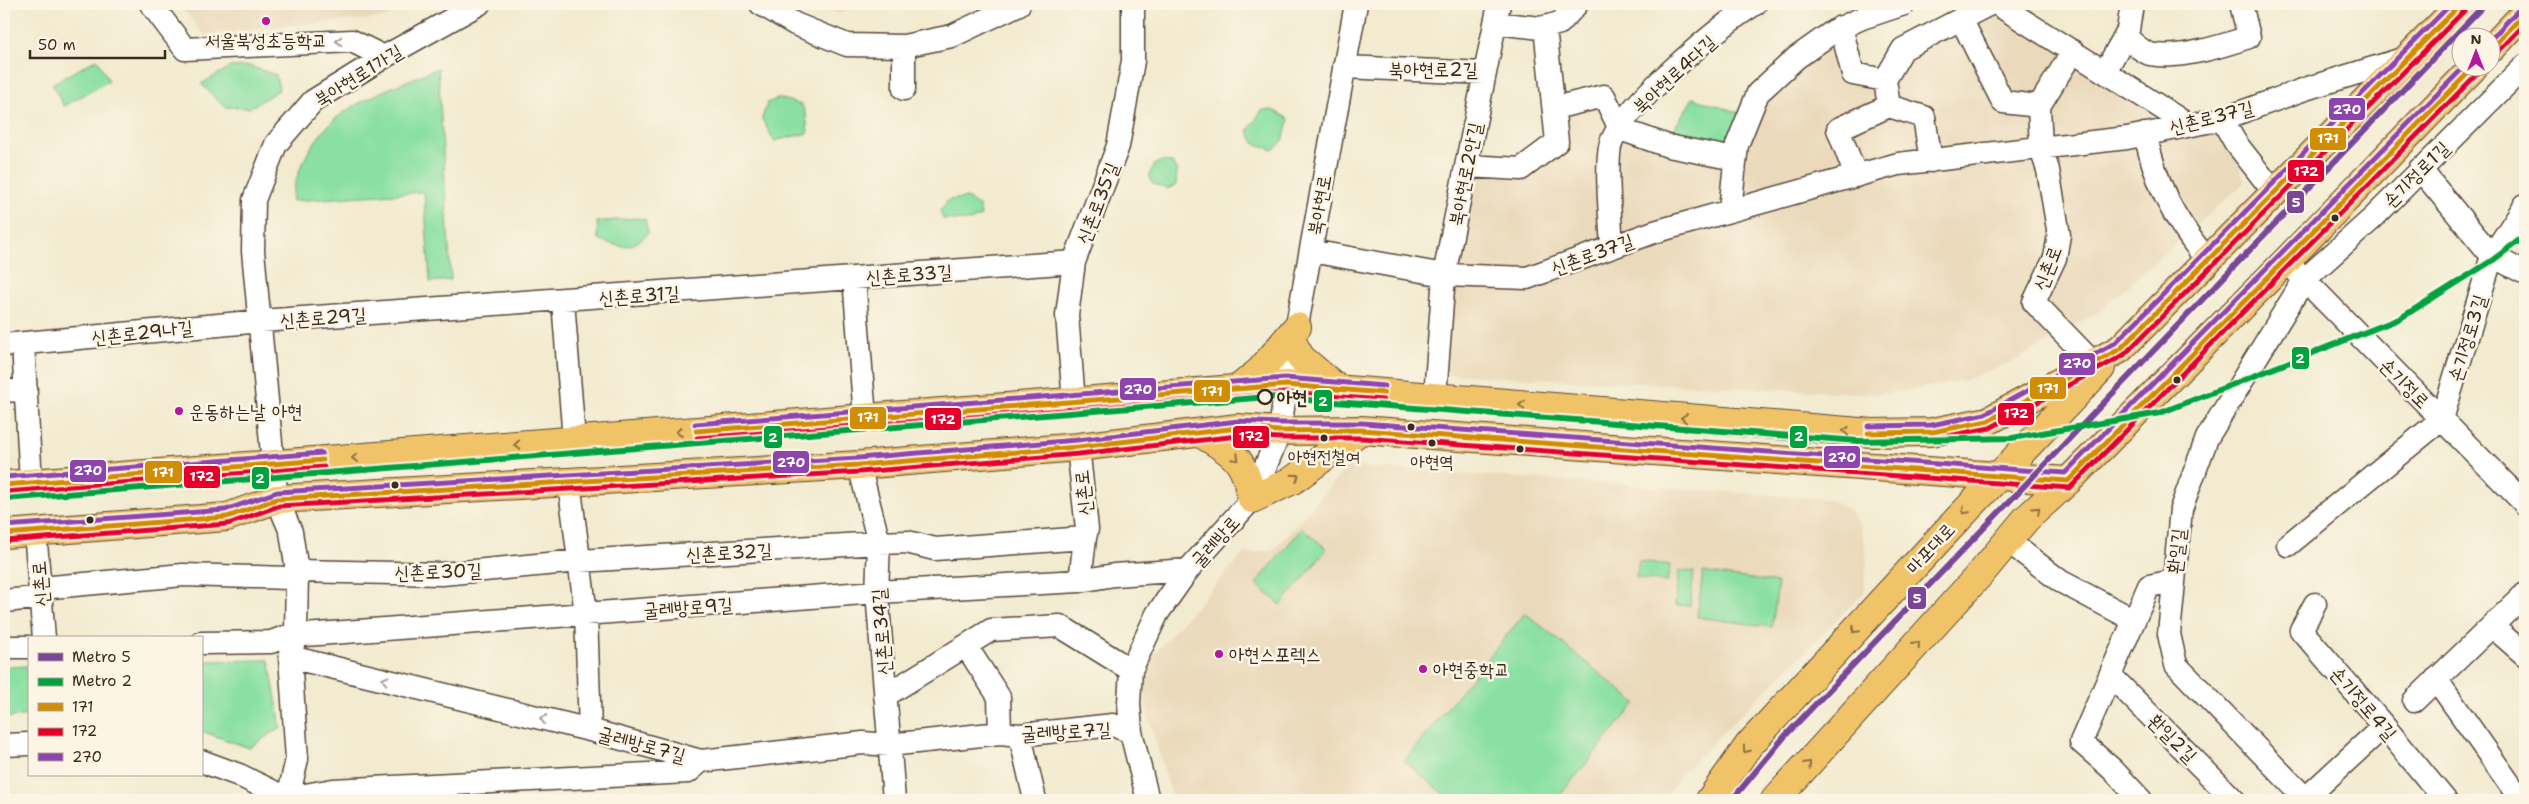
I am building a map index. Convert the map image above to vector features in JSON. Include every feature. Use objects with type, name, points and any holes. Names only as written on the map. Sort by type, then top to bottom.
[{"type":"main road","name":"신촌로","points":[[4,534],[227,517],[277,499],[859,465],[1078,447],[1238,428],[1283,407],[1339,390],[1872,433],[1908,433],[1956,428],[1988,422],[2120,349],[2406,58],[2462,4]]},
{"type":"main road","points":[[2502,37],[2525,13]]},
{"type":"main road","points":[[1782,799],[2026,519],[2295,270],[2464,78]]},
{"type":"main road","points":[[1238,389],[1261,370],[1295,335]]},
{"type":"main road","points":[[1295,335],[1300,358],[1339,390]]},
{"type":"main road","name":"마포대로","points":[[1710,800],[1749,745],[1942,536],[2120,349]]},
{"type":"main road","name":"신촌로","points":[[4,485],[1238,389],[1283,407],[1361,430],[2068,481]]},
{"type":"main road","points":[[1200,433],[1228,450],[1242,462],[1248,478],[1252,499],[1293,480],[1361,430]]},
{"type":"street","points":[[150,4],[185,49],[352,41],[384,56]]},
{"type":"street","name":"북아현로1가길","points":[[261,321],[253,251],[254,200],[276,144],[313,101],[384,56],[479,4]]},
{"type":"street","points":[[761,4],[795,24],[848,45],[904,46],[952,36],[1019,4]]},
{"type":"street","name":"신촌로35길","points":[[1074,402],[1067,315],[1074,262],[1118,146],[1133,61],[1133,4]]},
{"type":"street","name":"북아현로","points":[[1283,407],[1356,4]]},
{"type":"street","points":[[1497,13],[1545,27],[1560,23],[1577,4]]},
{"type":"street","name":"북아현로4다길","points":[[1612,247],[1608,180],[1612,141],[1630,114],[1674,69],[1738,15],[1755,4]]},
{"type":"street","points":[[1730,210],[1737,145],[1758,93],[1796,58],[1841,28],[1904,4]]},
{"type":"street","points":[[1889,106],[1885,80],[1904,49],[1990,4]]},
{"type":"street","points":[[1997,4],[2187,124]]},
{"type":"street","points":[[2105,72],[2128,30],[2132,4]]},
{"type":"street","points":[[2125,36],[2148,54],[2165,55],[2215,48],[2249,37],[2241,4]]},
{"type":"street","name":"북아현로2길","points":[[1344,67],[1485,73],[1497,13]]},
{"type":"street","points":[[1961,19],[2003,102],[2039,106]]},
{"type":"street","points":[[1467,166],[1521,169],[1557,142],[1545,27]]},
{"type":"street","points":[[1841,28],[1853,74],[1885,80]]},
{"type":"street","points":[[904,46],[904,89]]},
{"type":"street","points":[[2042,150],[2039,106],[2074,51]]},
{"type":"street","name":"신촌로37길","points":[[1310,252],[1444,275],[1527,278],[1654,232],[1898,164],[2042,150],[2145,134],[2187,124],[2222,119],[2305,89],[2406,58]]},
{"type":"street","name":"손기정로1길","points":[[2295,270],[2373,218],[2525,66]]},
{"type":"street","name":"북아현로2안길","points":[[1444,275],[1485,73]]},
{"type":"street","name":"북아현로4다길","points":[[1554,108],[1604,96],[1620,129]]},
{"type":"street","points":[[1856,176],[1838,129],[1889,106],[1924,116],[1931,161]]},
{"type":"street","points":[[2222,119],[2235,142],[2274,192]]},
{"type":"street","points":[[1620,129],[1668,146],[1736,159]]},
{"type":"street","points":[[2145,134],[2151,162],[2167,204],[2184,231],[2207,260]]},
{"type":"street","name":"신촌로","points":[[2042,150],[2048,170],[2059,235],[2055,258],[2034,302],[2094,364]]},
{"type":"street","points":[[2420,169],[2492,256],[2525,274]]},
{"type":"street","name":"손기정로3길","points":[[2442,419],[2492,256],[2525,205]]},
{"type":"street","name":"신촌로33길","points":[[865,418],[854,278],[1074,262]]},
{"type":"street","name":"손기정로","points":[[2295,270],[2525,504]]},
{"type":"street","name":"환일길","points":[[2295,270],[2207,438],[2181,509],[2169,634],[2176,665],[2306,799]]},
{"type":"street","points":[[1435,398],[1444,275]]},
{"type":"street","name":"신촌로31길","points":[[563,301],[854,278]]},
{"type":"street","points":[[563,301],[574,440]]},
{"type":"street","name":"신촌로29길","points":[[277,499],[261,321],[563,301]]},
{"type":"street","name":"신촌로29나길","points":[[14,345],[261,321]]},
{"type":"street","points":[[14,345],[26,389],[31,483]]},
{"type":"street","points":[[4,390],[26,389]]},
{"type":"street","name":"굴레방로","points":[[1148,800],[1131,732],[1129,703],[1131,670],[1157,614],[1188,570],[1252,499],[1283,407]]},
{"type":"street","points":[[2288,545],[2442,419]]},
{"type":"street","name":"신촌로","points":[[1078,447],[1087,529],[1085,538]]},
{"type":"street","name":"신촌로34길","points":[[859,465],[879,543],[877,592],[894,800]]},
{"type":"street","points":[[569,482],[586,614],[590,730]]},
{"type":"street","points":[[277,499],[291,532],[297,571],[296,633],[290,657],[297,759],[289,799]]},
{"type":"street","name":"신촌로","points":[[35,531],[44,636]]},
{"type":"street","points":[[879,543],[907,542],[935,549],[1085,538],[1080,581]]},
{"type":"street","points":[[2008,541],[2060,581],[2134,620]]},
{"type":"street","name":"신촌로32길","points":[[579,561],[879,543]]},
{"type":"street","name":"신촌로30길","points":[[41,588],[183,575],[289,578],[297,571],[442,574],[579,561]]},
{"type":"street","name":"굴레방로9길","points":[[296,633],[305,635],[877,592],[1080,581],[1114,575],[1188,570]]},
{"type":"street","points":[[2141,800],[2113,770],[2081,742],[2149,586],[2173,581]]},
{"type":"street","points":[[4,601],[35,598],[41,588]]},
{"type":"street","points":[[2414,701],[2525,594]]},
{"type":"street","name":"손기정로4길","points":[[2315,604],[2301,630],[2445,800]]},
{"type":"street","points":[[885,696],[991,630],[1060,626],[1131,670]]},
{"type":"street","points":[[2492,626],[2525,655]]},
{"type":"street","points":[[202,643],[270,642],[296,633]]},
{"type":"street","name":"굴레방로7길","points":[[966,646],[999,697],[1010,734]]},
{"type":"street","points":[[4,647],[28,647]]},
{"type":"street","name":"굴레방로7길","points":[[290,657],[590,730],[701,761],[863,743],[889,745],[1113,725],[1131,732]]},
{"type":"street","name":"환일2길","points":[[2111,676],[2234,800]]},
{"type":"street","points":[[2436,679],[2521,800]]},
{"type":"street","points":[[2306,799],[2384,726]]},
{"type":"street","points":[[1010,734],[1035,800]]},
{"type":"street","points":[[4,745],[28,744]]},
{"type":"street","points":[[202,761],[239,775],[289,799],[333,790],[688,772],[701,761]]},
{"type":"shaded area","name":"서울북성초등학교","points":[[179,4],[408,4],[385,18],[293,25],[204,35]]},
{"type":"shaded area","points":[[804,4],[866,4],[840,14]]},
{"type":"shaded area","points":[[1990,4],[2187,124],[2222,119],[2245,182],[2100,311],[2017,360],[1962,381],[1883,394],[1437,374],[1467,166],[1521,169],[1557,142],[1554,108],[1604,96],[1620,129],[1735,159],[1758,93],[1834,31],[1853,74],[1885,80],[1903,49]]},
{"type":"shaded area","name":"아현중학교","points":[[1348,466],[1829,499],[1850,510],[1861,526],[1867,559],[1864,593],[1680,775],[1664,800],[1173,800],[1147,713],[1144,684],[1154,654],[1243,554],[1274,550]]},
{"type":"green space","points":[[97,59],[109,81],[64,106],[52,84]]},
{"type":"green space","points":[[249,66],[276,75],[279,90],[249,108],[224,107],[201,84],[230,67]]},
{"type":"green space","points":[[438,68],[451,280],[430,282],[424,192],[292,201],[294,188],[303,162],[317,138],[326,128],[346,111],[368,99]]},
{"type":"green space","points":[[779,98],[802,105],[806,115],[808,133],[774,141],[762,119],[767,103]]},
{"type":"green space","points":[[1693,98],[1749,116],[1736,150],[1670,135]]},
{"type":"green space","points":[[1262,110],[1273,110],[1289,119],[1283,141],[1273,150],[1254,143],[1248,131]]},
{"type":"green space","points":[[1162,161],[1172,163],[1177,170],[1176,185],[1167,189],[1153,184],[1149,175],[1155,164]]},
{"type":"green space","points":[[967,198],[979,206],[981,216],[970,221],[943,219],[940,211],[948,200]]},
{"type":"green space","points":[[634,218],[645,219],[648,233],[636,243],[619,246],[598,239],[597,222]]},
{"type":"green space","points":[[1302,528],[1327,549],[1281,605],[1256,584]]},
{"type":"green space","points":[[1639,561],[1670,565],[1667,582],[1636,578]]},
{"type":"green space","points":[[1679,570],[1694,572],[1690,606],[1675,605]]},
{"type":"green space","points":[[1703,572],[1778,583],[1772,627],[1697,617]]},
{"type":"green space","points":[[1525,613],[1636,703],[1556,800],[1451,800],[1404,761]]},
{"type":"green space","points":[[269,660],[281,727],[249,748],[202,731],[202,661]]},
{"type":"green space","points":[[28,666],[28,715],[4,718],[4,667]]},
{"type":"metro line","name":"5","points":[[1732,800],[1785,736],[2485,4]]},
{"type":"metro line","name":"2","points":[[4,499],[1268,397],[1858,441],[2012,438],[2160,413],[2399,319],[2493,260],[2525,236]]},
{"type":"transit line","name":"270","points":[[1868,426],[1931,425],[1985,414],[2115,343],[2451,4]]},
{"type":"transit line","name":"171","points":[[1868,433],[1932,432],[1988,421],[2120,349],[2461,4]]},
{"type":"transit line","name":"270","points":[[2501,28],[2520,8]]},
{"type":"transit line","name":"172","points":[[1868,440],[1933,439],[1990,428],[2124,355],[2466,9]]},
{"type":"transit line","name":"171","points":[[2502,37],[2525,13]]},
{"type":"transit line","name":"172","points":[[2502,48],[2525,24]]},
{"type":"transit line","name":"270","points":[[4,526],[225,510],[277,492],[858,458],[1077,440],[1238,421],[1362,423],[2065,473],[2453,78]]},
{"type":"transit line","name":"171","points":[[4,534],[227,517],[277,499],[859,465],[1078,447],[1238,428],[1280,431],[1361,430],[2068,481],[2463,78]]},
{"type":"transit line","name":"172","points":[[5,541],[228,524],[279,506],[860,472],[1079,454],[1238,436],[1361,438],[2070,488],[2473,78]]},
{"type":"transit line","name":"270","points":[[695,424],[1285,378],[1385,386]]},
{"type":"transit line","name":"171","points":[[696,431],[1286,385],[1384,393]]},
{"type":"transit line","name":"172","points":[[697,438],[1286,393],[1383,400]]},
{"type":"transit line","name":"270","points":[[4,477],[322,453]]},
{"type":"transit line","name":"171","points":[[4,485],[323,460]]},
{"type":"transit line","name":"172","points":[[5,492],[324,467]]},
{"type":"place","name":"서울북성초등학교","points":[[266,21]]},
{"type":"place","name":"아현","points":[[1265,397]]},
{"type":"place","name":"운동하는날 아현","points":[[179,411]]},
{"type":"place","name":"아현전철여","points":[[1324,438]]},
{"type":"place","name":"아현역","points":[[1432,443]]},
{"type":"place","name":"아현스포렉스","points":[[1219,654]]},
{"type":"place","name":"아현중학교","points":[[1423,669]]}]
